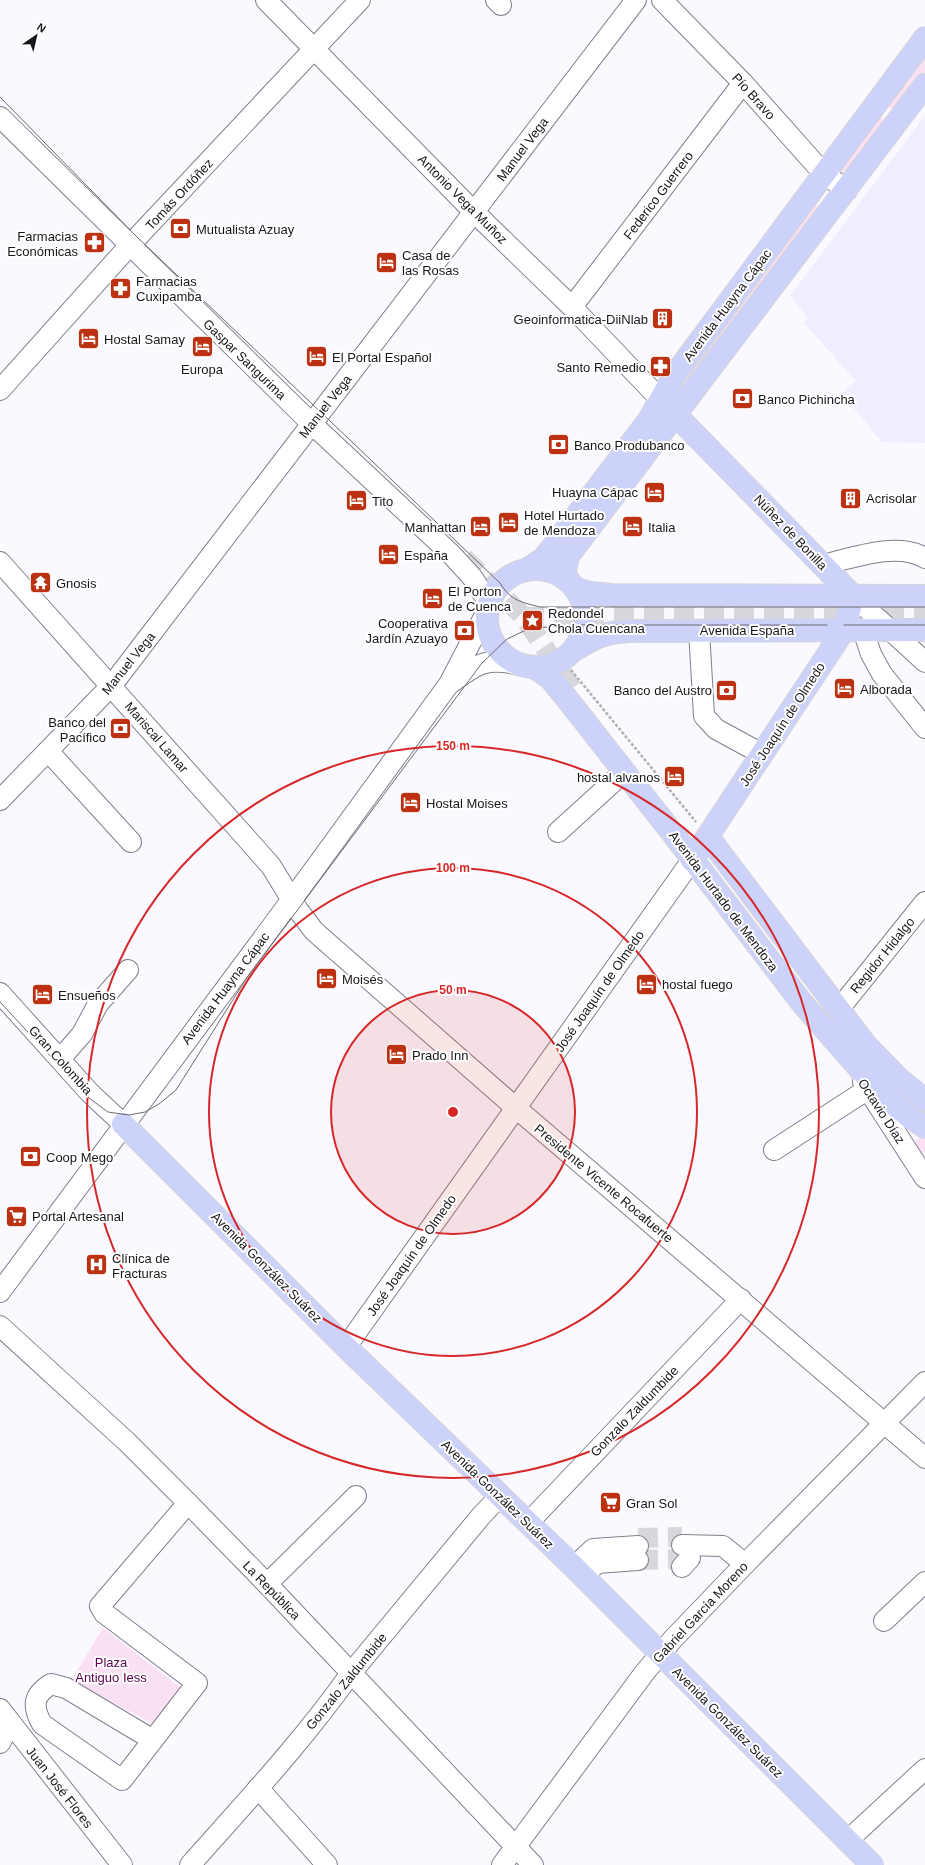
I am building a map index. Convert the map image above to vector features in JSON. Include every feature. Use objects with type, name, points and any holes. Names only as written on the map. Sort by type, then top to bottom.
[{"type":"main road","name":"Avenida Huayna Cápac","points":[[528,569],[543,558],[556,543],[648,420],[674,376],[925,38]]},
{"type":"main road","name":"Avenida Huayna Cápac","points":[[572,584],[565,570],[568,556],[847,190],[925,85]]},
{"type":"main road","points":[[877,102],[900,119]]},
{"type":"main road","name":"Núñez de Bonilla","points":[[660,399],[853,596]]},
{"type":"main road","points":[[572,584],[583,601],[586,614],[585,627],[581,640],[568,656],[549,666],[527,666],[511,660],[494,644],[489,633],[488,607],[500,583],[514,573],[528,569],[542,568],[555,572],[572,584],[591,593],[612,595],[925,596]]},
{"type":"main road","points":[[827,596],[854,630]]},
{"type":"main road","name":"José Joaquín de Olmedo","points":[[692,860],[762,754],[854,630],[853,596]]},
{"type":"main road","name":"Avenida España","points":[[568,656],[594,637],[610,632],[699,630],[925,630]]},
{"type":"main road","name":"Avenida Hurtado de Mendoza","points":[[527,666],[550,678],[802,1003],[882,1094],[907,1115],[925,1127]]},
{"type":"main road","name":"Avenida Hurtado de Mendoza","points":[[708,837],[865,1044],[899,1079],[925,1100]]},
{"type":"main road","name":"Avenida González Suárez","points":[[123,1124],[346,1347],[528,1522],[872,1865]]},
{"type":"street","name":"Antonio Vega Muñoz","points":[[266,0],[316,49],[474,212],[572,307],[660,399]]},
{"type":"street","name":"Tomás Ordóñez","points":[[0,390],[130,245],[316,49],[360,0]]},
{"type":"street","name":"Manuel Vega","points":[[0,800],[112,685],[636,0]]},
{"type":"street","name":"Pío Bravo","points":[[662,0],[743,83],[824,174],[847,190]]},
{"type":"street","name":"Federico Guerrero","points":[[572,307],[743,83]]},
{"type":"street","name":"Gaspar Sangurima","points":[[0,117],[311,423],[451,554],[472,577],[488,607]]},
{"type":"street","points":[[823,565],[887,551],[916,552],[925,558]]},
{"type":"street","name":"Mariscal Lamar","points":[[0,562],[112,685],[262,856],[292,899]]},
{"type":"street","name":"Núñez de Bonilla","points":[[853,596],[925,662]]},
{"type":"street","points":[[449,684],[488,607]]},
{"type":"street","points":[[699,630],[704,716],[716,729],[762,754]]},
{"type":"street","points":[[854,630],[871,654],[882,674],[925,728]]},
{"type":"street","points":[[449,684],[470,669],[490,660],[506,661],[527,666]]},
{"type":"street","name":"Avenida Huayna Cápac","points":[[0,1292],[123,1124],[292,899],[449,684]]},
{"type":"street","points":[[48,750],[132,842]]},
{"type":"street","points":[[558,832],[624,772]]},
{"type":"street","name":"José Joaquín de Olmedo","points":[[346,1347],[692,860]]},
{"type":"street","name":"Presidente Vicente Rocafuerte","points":[[292,899],[314,931],[516,1108],[925,1458]]},
{"type":"street","name":"Regidor Hidalgo","points":[[839,1009],[925,902]]},
{"type":"street","points":[[60,1059],[82,1034],[98,1004],[128,970]]},
{"type":"street","name":"Gran Colombia","points":[[0,993],[90,1092],[123,1124]]},
{"type":"street","name":"Octavio Díaz","points":[[840,1045],[925,1178]]},
{"type":"street","points":[[774,1150],[868,1089]]},
{"type":"street","name":"Gonzalo Zaldumbide","points":[[528,1522],[741,1299]]},
{"type":"street","name":"La República","points":[[0,1326],[127,1442],[188,1503],[267,1584],[533,1865]]},
{"type":"street","name":"Gabriel García Moreno","points":[[502,1865],[660,1654],[740,1569],[925,1382]]},
{"type":"street","points":[[267,1584],[356,1496]]},
{"type":"street","name":"Gonzalo Zaldumbide","points":[[190,1865],[258,1788],[481,1516],[500,1496]]},
{"type":"street","points":[[153,1740],[66,1688],[51,1684],[42,1690],[36,1698],[36,1713],[42,1724],[122,1780],[153,1740],[197,1683],[104,1613],[100,1606],[188,1503]]},
{"type":"street","points":[[684,1552],[724,1546],[740,1569]]},
{"type":"street","points":[[578,1572],[593,1549],[635,1553]]},
{"type":"street","points":[[884,1622],[925,1582]]},
{"type":"street","points":[[0,1743],[5,1716]]},
{"type":"street","name":"Juan José Flores","points":[[5,1716],[122,1865]]},
{"type":"street","points":[[847,1841],[925,1769]]},
{"type":"street","points":[[258,1788],[328,1865]]},
{"type":"path","name":"Avenida Hurtado de Mendoza","points":[[568,656],[708,837]]},
{"type":"shaded area","points":[[925,116],[925,443],[882,442],[842,394],[856,381],[804,323],[808,317],[790,296]]},
{"type":"green space","points":[[925,52],[925,73],[898,112],[886,106]]},
{"type":"green space","points":[[878,115],[887,122],[844,179],[835,172]]},
{"type":"green space","points":[[812,203],[821,209],[688,382],[680,375]]},
{"type":"green space","points":[[923,1136],[925,1137],[925,1152],[921,1152],[916,1144],[916,1140]]},
{"type":"green space","name":"Plaza Antiguo Iess","points":[[103,1628],[181,1688],[156,1725],[71,1681]]},
{"type":"tunnel","points":[[464,558],[524,617],[575,693]]},
{"type":"tunnel","points":[[524,617],[925,616]]},
{"type":"tunnel","points":[[638,1538],[682,1537]]},
{"type":"tunnel","points":[[638,1560],[682,1559]]},
{"type":"tram line","points":[[0,97],[138,238],[500,583],[508,594],[517,600],[540,607],[925,607]]},
{"type":"tram line","points":[[0,1002],[89,1098],[108,1112],[129,1115],[145,1112],[159,1104],[176,1090],[246,979],[482,663],[507,639],[528,629],[569,625],[827,625]]},
{"type":"tram line","points":[[844,625],[925,625]]},
{"type":"place","name":"Mutualista Azuay","points":[[181,229]]},
{"type":"place","name":"Farmacias Económicas","points":[[94,243]]},
{"type":"place","name":"Casa de las Rosas","points":[[386,262]]},
{"type":"place","name":"Farmacias Cuxipamba","points":[[121,288]]},
{"type":"place","name":"Geoinformatica-DiiNlab","points":[[663,319]]},
{"type":"place","name":"Hostal Samay","points":[[88,339]]},
{"type":"place","name":"Europa","points":[[202,347]]},
{"type":"place","name":"El Portal Español","points":[[317,357]]},
{"type":"place","name":"Santo Remedio","points":[[661,367]]},
{"type":"place","name":"Banco Pichincha","points":[[743,399]]},
{"type":"place","name":"Banco Produbanco","points":[[558,445]]},
{"type":"place","name":"Huayna Cápac","points":[[654,492]]},
{"type":"place","name":"Acrisolar","points":[[851,498]]},
{"type":"place","name":"Tito","points":[[356,501]]},
{"type":"place","name":"Hotel Hurtado de Mendoza","points":[[509,522]]},
{"type":"place","name":"Manhattan","points":[[481,527]]},
{"type":"place","name":"Italia","points":[[632,527]]},
{"type":"place","name":"España","points":[[389,555]]},
{"type":"place","name":"Gnosis","points":[[41,583]]},
{"type":"place","name":"El Porton de Cuenca","points":[[433,598]]},
{"type":"place","name":"Redondel Chola Cuencana","points":[[533,620]]},
{"type":"place","name":"Cooperativa Jardín Azuayo","points":[[464,630]]},
{"type":"place","name":"Alborada","points":[[845,689]]},
{"type":"place","name":"Banco del Austro","points":[[727,690]]},
{"type":"place","name":"Banco del Pacífico","points":[[121,729]]},
{"type":"place","name":"hostal alvanos","points":[[675,777]]},
{"type":"place","name":"Hostal Moises","points":[[411,803]]},
{"type":"place","name":"Moisés","points":[[326,979]]},
{"type":"place","name":"hostal fuego","points":[[646,984]]},
{"type":"place","name":"Ensueños","points":[[43,995]]},
{"type":"place","name":"Prado Inn","points":[[397,1055]]},
{"type":"place","name":"Coop Mego","points":[[31,1157]]},
{"type":"place","name":"Portal Artesanal","points":[[17,1216]]},
{"type":"place","name":"Clínica de Fracturas","points":[[96,1265]]},
{"type":"place","name":"Gran Sol","points":[[610,1503]]}]
